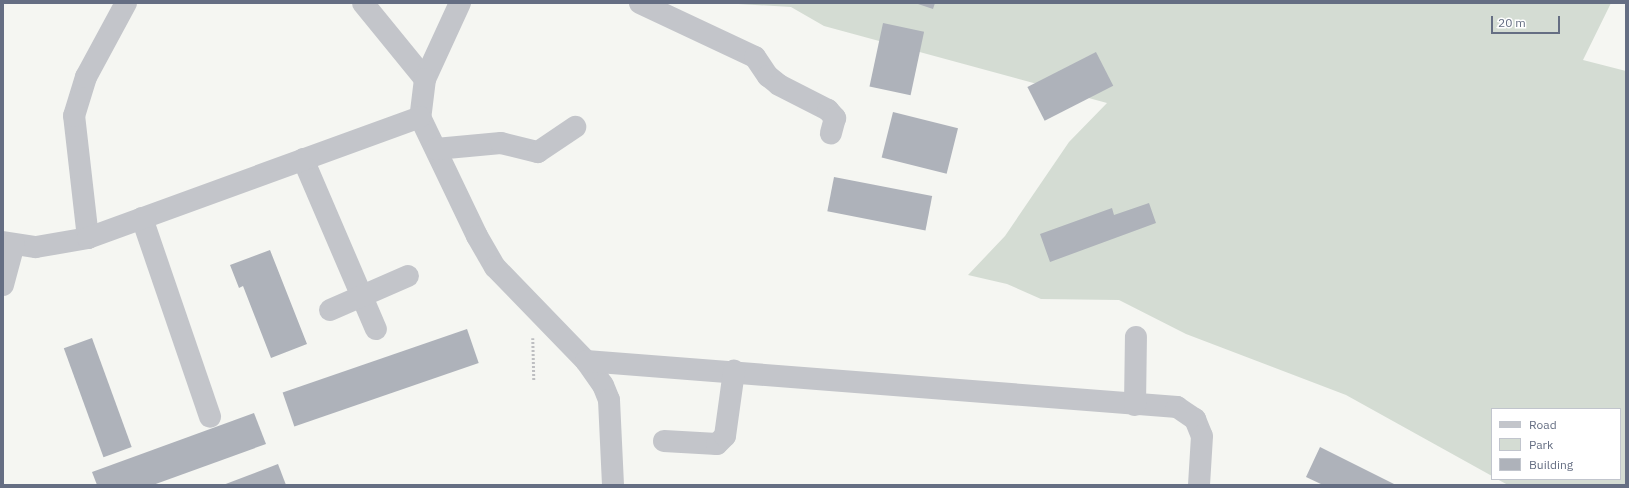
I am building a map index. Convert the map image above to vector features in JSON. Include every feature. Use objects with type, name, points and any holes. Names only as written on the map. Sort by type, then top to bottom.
[{"type":"street","points":[[88,238],[74,116],[86,77],[126,3]]},
{"type":"street","points":[[363,3],[425,79]]},
{"type":"street","points":[[460,3],[425,79],[420,117],[477,236],[495,267],[586,361],[603,385],[609,400],[613,485]]},
{"type":"street","points":[[640,3],[755,57],[768,76],[779,85],[828,110],[834,118],[831,133]]},
{"type":"street","points":[[3,285],[8,243],[36,247],[88,238],[420,117]]},
{"type":"street","points":[[436,149],[501,143],[538,152],[575,127]]},
{"type":"street","points":[[303,160],[376,329]]},
{"type":"street","points":[[142,218],[210,417]]},
{"type":"street","points":[[330,310],[408,276]]},
{"type":"street","points":[[1135,405],[1136,337]]},
{"type":"street","points":[[586,361],[734,371],[1135,405],[1177,407],[1195,419],[1202,436],[1199,485]]},
{"type":"street","points":[[664,441],[717,444],[724,436],[734,371]]},
{"type":"path","points":[[534,380],[535,310]]},
{"type":"green space","points":[[721,3],[1611,3],[1583,60],[1626,71],[1626,485],[1508,485],[1499,480],[1621,480],[1621,408],[1491,408],[1491,475],[1346,395],[1186,334],[1119,300],[1041,299],[1007,284],[968,275],[1005,236],[1069,142],[1107,103],[824,26],[791,7]]},
{"type":"building","points":[[915,3],[935,3],[933,9]]},
{"type":"building","points":[[883,23],[924,32],[911,95],[869,87]]},
{"type":"building","points":[[1096,52],[1113,86],[1045,121],[1027,87]]},
{"type":"building","points":[[893,112],[958,128],[947,174],[882,158]]},
{"type":"building","points":[[834,177],[932,196],[925,230],[827,211]]},
{"type":"building","points":[[1149,203],[1156,223],[1050,262],[1040,234],[1112,208],[1114,215]]},
{"type":"building","points":[[270,250],[307,344],[271,358],[243,286],[239,288],[230,265]]},
{"type":"building","points":[[467,329],[479,363],[294,427],[283,392]]},
{"type":"building","points":[[92,338],[132,447],[103,457],[64,348]]},
{"type":"building","points":[[254,413],[266,444],[153,485],[97,485],[92,472]]},
{"type":"building","points":[[1320,447],[1396,485],[1323,485],[1306,477]]},
{"type":"building","points":[[278,464],[286,485],[223,485]]}]
